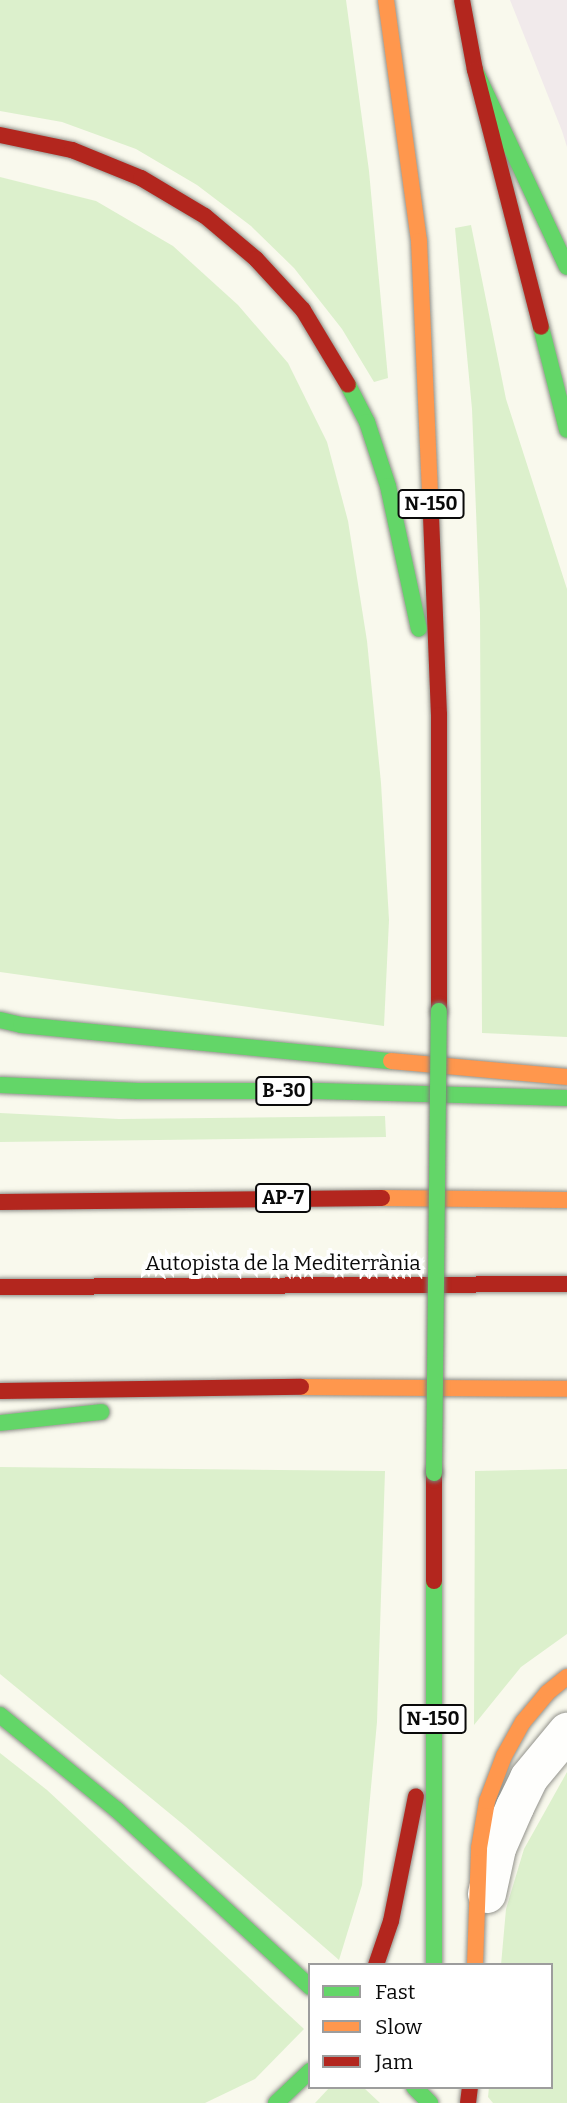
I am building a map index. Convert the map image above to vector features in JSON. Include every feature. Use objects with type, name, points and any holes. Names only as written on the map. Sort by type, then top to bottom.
[{"type":"main road","name":"N-150","points":[[387,0],[419,241],[439,715],[434,1963]]},
{"type":"main road","points":[[462,0],[475,70],[567,430]]},
{"type":"main road","points":[[475,70],[567,267]]},
{"type":"main road","points":[[0,135],[72,150],[141,178],[205,216],[256,259],[303,310],[337,363],[368,422],[388,486],[439,715]]},
{"type":"main road","points":[[0,1020],[21,1026],[567,1077]]},
{"type":"main road","name":"B-30","points":[[0,1085],[138,1091],[318,1091],[567,1098]]},
{"type":"main road","name":"AP-7","points":[[0,1202],[292,1198],[567,1200]]},
{"type":"main road","name":"Autopista de la Mediterrània","points":[[0,1287],[567,1284]]},
{"type":"main road","points":[[152,1406],[319,1387]]},
{"type":"main road","points":[[0,1391],[319,1387],[567,1390]]},
{"type":"main road","points":[[0,1423],[111,1410]]},
{"type":"main road","points":[[476,1963],[479,1847],[487,1801],[504,1756],[523,1722],[547,1693],[567,1676]]},
{"type":"main road","points":[[377,1963],[403,1870],[433,1705]]},
{"type":"main road","points":[[0,1715],[117,1810],[308,1985]]},
{"type":"main road","points":[[276,2103],[308,2073]]},
{"type":"main road","points":[[416,2089],[430,2103]]},
{"type":"street","points":[[476,1963],[485,1902],[497,1848],[529,1778],[567,1732]]},
{"type":"shaded area","points":[[510,0],[567,0],[567,147],[562,131]]},
{"type":"green space","points":[[0,0],[346,0],[369,171],[388,378],[374,382],[342,329],[294,268],[251,226],[197,185],[136,149],[62,122],[0,111]]},
{"type":"green space","points":[[0,177],[96,201],[173,246],[238,305],[288,363],[327,442],[348,521],[367,641],[381,783],[389,920],[384,1026],[0,972]]},
{"type":"green space","points":[[471,225],[506,399],[567,589],[567,1037],[482,1033],[480,613],[472,409],[455,228]]},
{"type":"green space","points":[[0,1113],[119,1119],[385,1116],[386,1137],[0,1142]]},
{"type":"green space","points":[[0,1467],[385,1471],[377,1722],[362,1885],[339,1960],[185,1826],[0,1674]]},
{"type":"green space","points":[[567,1469],[567,1634],[521,1667],[474,1725],[475,1471]]},
{"type":"green space","points":[[0,1753],[47,1790],[304,2029],[255,2079],[205,2103],[0,2103]]},
{"type":"green space","points":[[567,1772],[567,2103],[493,2103],[488,2097],[489,2089],[553,2089],[553,1963],[501,1963],[506,1909],[524,1849]]},
{"type":"green space","points":[[328,2089],[365,2089],[380,2103],[315,2103]]},
{"type":"traffic: fast","points":[[475,70],[567,267]]},
{"type":"traffic: fast","points":[[541,327],[567,430]]},
{"type":"traffic: fast","points":[[348,385],[367,422],[388,486],[419,629]]},
{"type":"traffic: fast","points":[[434,1473],[439,1011]]},
{"type":"traffic: fast","points":[[0,1020],[21,1025],[391,1061]]},
{"type":"traffic: fast","points":[[0,1085],[138,1091],[318,1091],[567,1098]]},
{"type":"traffic: fast","points":[[0,1423],[101,1412]]},
{"type":"traffic: fast","points":[[434,1581],[434,1963]]},
{"type":"traffic: fast","points":[[0,1715],[117,1810],[308,1985]]},
{"type":"traffic: fast","points":[[276,2103],[308,2073]]},
{"type":"traffic: fast","points":[[416,2089],[430,2103]]},
{"type":"traffic: slow","points":[[386,0],[419,241],[431,516]]},
{"type":"traffic: slow","points":[[391,1061],[567,1077]]},
{"type":"traffic: slow","points":[[382,1198],[567,1200]]},
{"type":"traffic: slow","points":[[301,1387],[567,1389]]},
{"type":"traffic: slow","points":[[475,1963],[479,1848],[487,1801],[504,1756],[523,1722],[547,1693],[567,1677]]},
{"type":"traffic: jam","points":[[462,0],[475,70],[541,327]]},
{"type":"traffic: jam","points":[[0,135],[72,150],[141,178],[205,216],[256,259],[303,310],[348,385]]},
{"type":"traffic: jam","points":[[431,516],[439,715],[439,1011]]},
{"type":"traffic: jam","points":[[0,1202],[382,1198]]},
{"type":"traffic: jam","points":[[0,1287],[567,1284]]},
{"type":"traffic: jam","points":[[0,1391],[301,1387]]},
{"type":"traffic: jam","points":[[434,1473],[434,1581]]},
{"type":"traffic: jam","points":[[377,1963],[391,1921],[416,1796]]},
{"type":"traffic: jam","points":[[468,2103],[470,2089]]}]
